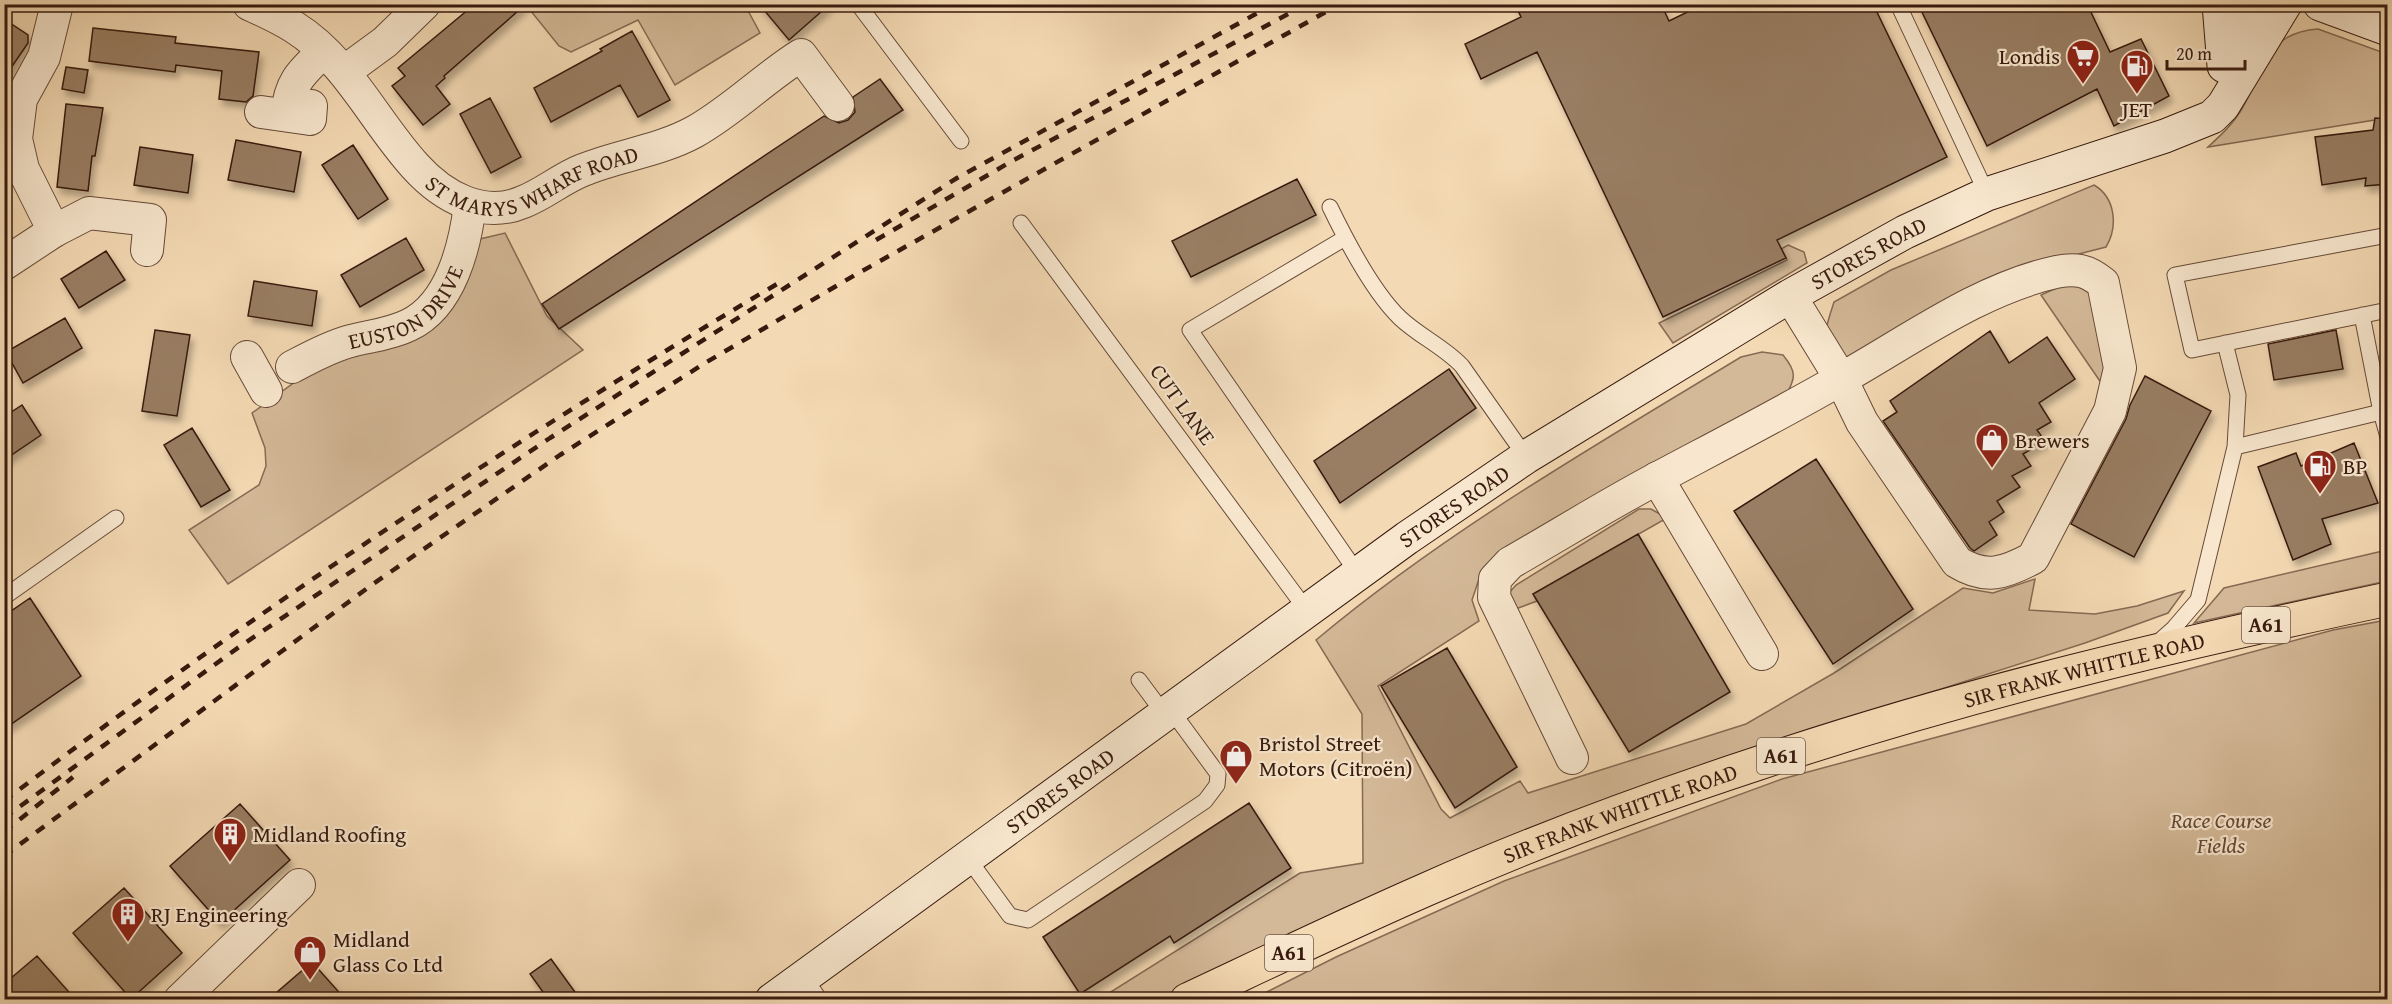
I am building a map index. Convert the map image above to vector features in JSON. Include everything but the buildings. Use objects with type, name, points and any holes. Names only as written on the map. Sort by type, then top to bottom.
[{"type":"highway","name":"SIR FRANK WHITTLE ROAD","points":[[1187,999],[1427,889],[1594,823],[1756,764],[1904,716],[2144,653],[2388,599]]},
{"type":"street","points":[[57,4],[44,57],[21,99],[10,140],[26,177],[67,224]]},
{"type":"street","name":"ST MARYS WHARF ROAD","points":[[249,4],[295,27],[334,62],[415,166],[437,186],[470,205],[494,210],[533,198],[583,170],[673,143],[696,131],[801,55],[838,105]]},
{"type":"street","points":[[286,111],[289,94],[295,81],[334,62],[385,42],[424,4]]},
{"type":"street","points":[[2219,4],[2224,66]]},
{"type":"street","points":[[2197,123],[2224,66],[2259,4]]},
{"type":"street","name":"STORES ROAD","points":[[772,999],[812,988],[967,857],[1358,574],[1526,457],[1790,296],[1905,232],[1988,194],[2165,136],[2212,117],[2223,106],[2285,4]]},
{"type":"street","points":[[2320,4],[2370,18]]},
{"type":"street","name":"EUSTON DRIVE","points":[[291,367],[346,342],[389,333],[411,325],[423,316],[446,286],[457,264],[470,205]]},
{"type":"street","points":[[4,264],[67,224],[99,212],[150,220],[147,250]]},
{"type":"street","points":[[1572,758],[1494,597],[1495,579],[1510,563],[1657,478],[1841,379],[2004,289],[2058,272],[2088,271],[2103,282],[2120,368],[2110,411],[2033,558],[2011,570],[1990,573],[1972,571],[1957,562],[1862,423],[1841,379],[1790,296]]},
{"type":"street","points":[[247,357],[266,390]]},
{"type":"street","points":[[1657,478],[1762,654]]},
{"type":"street","points":[[180,999],[299,885]]},
{"type":"lane","points":[[858,4],[961,141]]},
{"type":"lane","points":[[1898,4],[1988,194]]},
{"type":"lane","points":[[1330,207],[1345,238],[1397,315],[1412,330],[1451,355],[1462,366],[1526,457]]},
{"type":"lane","name":"CUT LANE","points":[[1021,223],[1308,612]]},
{"type":"lane","points":[[2388,235],[2175,275],[2192,350],[2388,310]]},
{"type":"lane","points":[[1345,238],[1190,330],[1358,574]]},
{"type":"lane","points":[[2362,315],[2388,437]]},
{"type":"lane","points":[[2144,653],[2174,628],[2198,600],[2235,447],[2238,395],[2225,343]]},
{"type":"lane","points":[[2235,447],[2381,412]]},
{"type":"lane","points":[[4,597],[116,518]]},
{"type":"lane","points":[[967,857],[1010,916],[1028,920],[1204,801],[1217,785],[1218,774],[1168,712],[1139,681]]},
{"type":"green space","points":[[526,5],[745,5],[760,33],[675,85],[638,20],[571,52],[559,46]]},
{"type":"green space","points":[[2318,29],[2387,54],[2387,118],[2208,147],[2240,112],[2260,70],[2275,47],[2286,38],[2300,32]]},
{"type":"green space","points":[[2094,185],[2107,197],[2113,213],[2112,231],[2106,247],[2024,268],[1868,349],[1844,359],[1832,344],[1827,327],[1834,302],[1891,270]]},
{"type":"green space","points":[[505,233],[547,316],[583,350],[228,584],[189,530],[259,485],[266,466],[265,448],[252,413],[324,361],[383,347],[480,239]]},
{"type":"green space","points":[[1788,245],[1804,252],[1807,263],[1673,343],[1659,323],[1787,260],[1781,249]]},
{"type":"green space","points":[[2061,286],[2078,286],[2091,294],[2110,358],[2104,387],[2041,295]]},
{"type":"green space","points":[[1762,352],[1783,355],[1791,366],[1793,380],[1785,397],[1628,478],[1482,570],[1472,600],[1479,621],[1378,686],[1441,809],[1450,818],[1520,781],[1528,793],[1746,724],[1834,673],[1963,588],[1993,593],[2035,579],[2029,610],[2095,614],[2137,606],[2184,591],[2168,613],[2085,643],[1732,756],[1431,872],[1342,909],[1158,999],[1098,1000],[1300,873],[1363,863],[1362,714],[1316,640],[1417,562],[1577,456],[1741,357]]},
{"type":"green space","points":[[1639,509],[1651,509],[1667,518],[1533,594],[1537,601],[1513,610],[1508,594],[1516,585]]},
{"type":"green space","points":[[2387,550],[2387,581],[2194,623],[2224,588]]},
{"type":"green space","name":"Race Course Fields","points":[[2387,620],[2387,999],[1253,999],[1336,957],[1504,881],[1782,779],[2333,630]]},
{"type":"railway","points":[[4,818],[239,647],[550,438],[957,178],[1274,4]]},
{"type":"railway","points":[[876,240],[1012,161],[1307,4]]},
{"type":"railway","points":[[4,856],[373,584],[560,455],[705,363],[855,275],[1340,4]]},
{"type":"railway","points":[[4,801],[191,664],[383,532],[578,405],[777,284]]},
{"type":"railway","points":[[4,832],[73,777]]},
{"type":"place","name":"Londis","points":[[2083,85]]},
{"type":"place","name":"JET","points":[[2137,95]]},
{"type":"place","name":"Brewers","points":[[1992,469]]},
{"type":"place","name":"BP","points":[[2320,495]]},
{"type":"place","name":"Bristol Street Motors (Citroën)","points":[[1236,785]]},
{"type":"place","name":"Midland Roofing","points":[[230,863]]},
{"type":"place","name":"RJ Engineering","points":[[128,943]]},
{"type":"place","name":"Midland Glass Co Ltd","points":[[310,981]]}]
